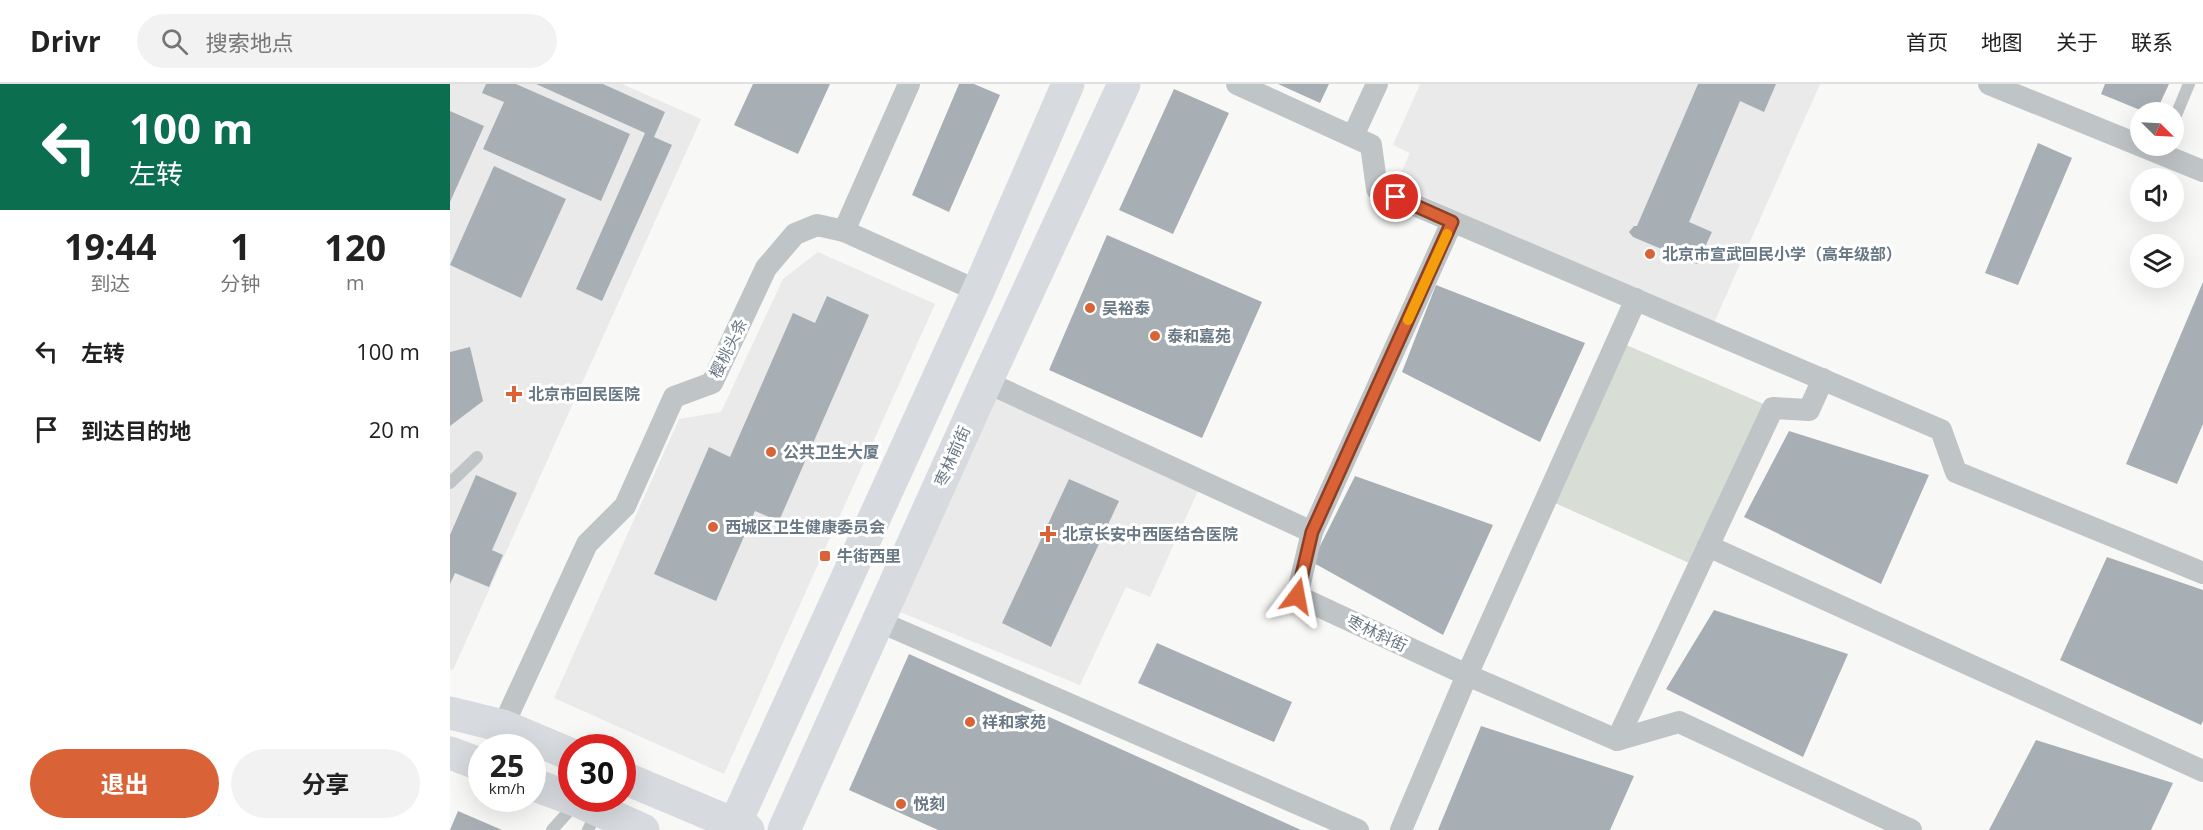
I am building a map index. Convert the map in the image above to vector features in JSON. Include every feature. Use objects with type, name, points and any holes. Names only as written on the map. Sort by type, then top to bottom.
[{"type":"main road","points":[[636,783],[738,828],[1068,84]]},
{"type":"main road","name":"枣林前街","points":[[784,830],[986,382],[1124,84]]},
{"type":"main road","points":[[450,713],[503,726],[558,750]]},
{"type":"main road","points":[[450,753],[468,760]]},
{"type":"main road","points":[[546,791],[588,813],[643,830]]},
{"type":"street","points":[[844,231],[909,84]]},
{"type":"street","points":[[1237,84],[1371,145],[1377,189],[1941,430],[1956,472],[2203,573]]},
{"type":"street","points":[[1353,136],[1377,84]]},
{"type":"street","points":[[1989,84],[2130,137]]},
{"type":"street","points":[[2174,156],[2203,171]]},
{"type":"street","name":"枣林斜街","points":[[1452,222],[1312,532],[1297,596],[1467,675]]},
{"type":"street","name":"樱桃头条","points":[[503,726],[587,544],[625,506],[674,398],[712,383],[766,268],[795,234],[817,225],[844,231],[978,291]]},
{"type":"street","points":[[1401,830],[1467,675],[1636,299]]},
{"type":"street","points":[[1617,740],[1773,408],[1809,410],[1823,379]]},
{"type":"street","points":[[986,382],[1312,532]]},
{"type":"street","points":[[1708,546],[2203,771]]},
{"type":"street","points":[[878,621],[1358,830]]},
{"type":"street","points":[[1467,675],[1617,740],[1679,722],[1911,830]]},
{"type":"lane","points":[[2182,102],[2189,84]]},
{"type":"lane","points":[[450,483],[477,457]]},
{"type":"lane","points":[[552,830],[588,813]]},
{"type":"shaded area","name":"北京市回民医院","points":[[450,84],[622,84],[701,119],[453,670],[450,669]]},
{"type":"shaded area","name":"北京市宣武回民小学（高年级部）","points":[[1420,84],[1820,84],[1713,325],[1396,184],[1410,153],[1393,145]]},
{"type":"shaded area","name":"西城区卫生健康委员会","points":[[818,252],[935,304],[724,774],[554,698],[679,419],[721,412],[783,279]]},
{"type":"shaded area","points":[[1617,341],[1773,408],[1698,567],[1546,499]]},
{"type":"shaded area","name":"北京长安中西医结合医院","points":[[986,382],[1202,482],[1150,597],[1126,587],[1080,685],[885,606]]},
{"type":"building","points":[[486,84],[516,84],[630,134],[601,201],[483,149],[504,102],[482,93]]},
{"type":"building","points":[[536,84],[603,84],[665,112],[654,137],[672,145],[602,301],[576,289],[645,133]]},
{"type":"building","points":[[753,84],[830,84],[798,154],[734,125]]},
{"type":"building","points":[[959,84],[974,84],[1000,95],[949,212],[912,195]]},
{"type":"building","points":[[1278,84],[1329,84],[1320,103]]},
{"type":"building","points":[[1698,84],[1776,84],[1764,112],[1740,101],[1689,222],[1712,232],[1697,264],[1633,237],[1629,232],[1637,226]]},
{"type":"building","points":[[2105,84],[2169,84],[2161,102],[2130,102],[2130,106],[2101,94]]},
{"type":"building","points":[[1174,89],[1229,113],[1173,234],[1119,210]]},
{"type":"building","points":[[450,111],[484,126],[450,202]]},
{"type":"building","points":[[2038,143],[2072,158],[2018,285],[1985,273]]},
{"type":"building","points":[[494,166],[566,199],[521,298],[450,265]]},
{"type":"building","name":"泰和嘉苑","points":[[1107,235],[1262,302],[1202,438],[1049,370]]},
{"type":"building","points":[[2203,282],[2203,424],[2177,484],[2126,464]]},
{"type":"building","points":[[1436,285],[1585,343],[1540,442],[1402,372]]},
{"type":"building","name":"公共卫生大厦","points":[[827,296],[869,315],[779,521],[755,511],[716,601],[654,574],[709,447],[730,457],[793,313],[815,323]]},
{"type":"building","points":[[470,347],[483,401],[450,426],[450,352]]},
{"type":"building","points":[[1789,431],[1929,475],[1881,584],[1744,517]]},
{"type":"building","points":[[476,475],[517,493],[492,550],[503,555],[489,587],[455,573],[450,584],[450,535]]},
{"type":"building","points":[[1355,476],[1493,525],[1443,635],[1312,562]]},
{"type":"building","points":[[1069,479],[1119,501],[1051,647],[1002,623]]},
{"type":"building","points":[[2107,557],[2203,590],[2203,721],[2201,725],[2060,660]]},
{"type":"building","points":[[1714,610],[1848,654],[1803,757],[1666,689]]},
{"type":"building","points":[[1157,643],[1292,702],[1274,742],[1138,683]]},
{"type":"building","name":"祥和家苑","points":[[909,654],[1301,830],[938,830],[849,790]]},
{"type":"building","points":[[1481,726],[1634,776],[1610,830],[1438,830]]},
{"type":"building","points":[[2036,740],[2173,783],[2151,830],[1989,830]]},
{"type":"building","points":[[458,811],[502,830],[450,830]]},
{"type":"slow traffic","points":[[1408,320],[1447,234]]},
{"type":"place","name":"北京市宣武回民小学（高年级部）","points":[[1650,254]]},
{"type":"place","name":"吴裕泰","points":[[1090,308]]},
{"type":"place","name":"泰和嘉苑","points":[[1155,336]]},
{"type":"place","name":"北京市回民医院","points":[[514,394]]},
{"type":"place","name":"公共卫生大厦","points":[[771,452]]},
{"type":"place","name":"西城区卫生健康委员会","points":[[713,527]]},
{"type":"place","name":"北京长安中西医结合医院","points":[[1048,534]]},
{"type":"place","name":"牛街西里","points":[[825,556]]},
{"type":"place","name":"祥和家苑","points":[[970,722]]},
{"type":"place","name":"悦刻","points":[[901,804]]},
{"type":"route","points":[[1297,596],[1312,532],[1452,222],[1396,197]]}]
